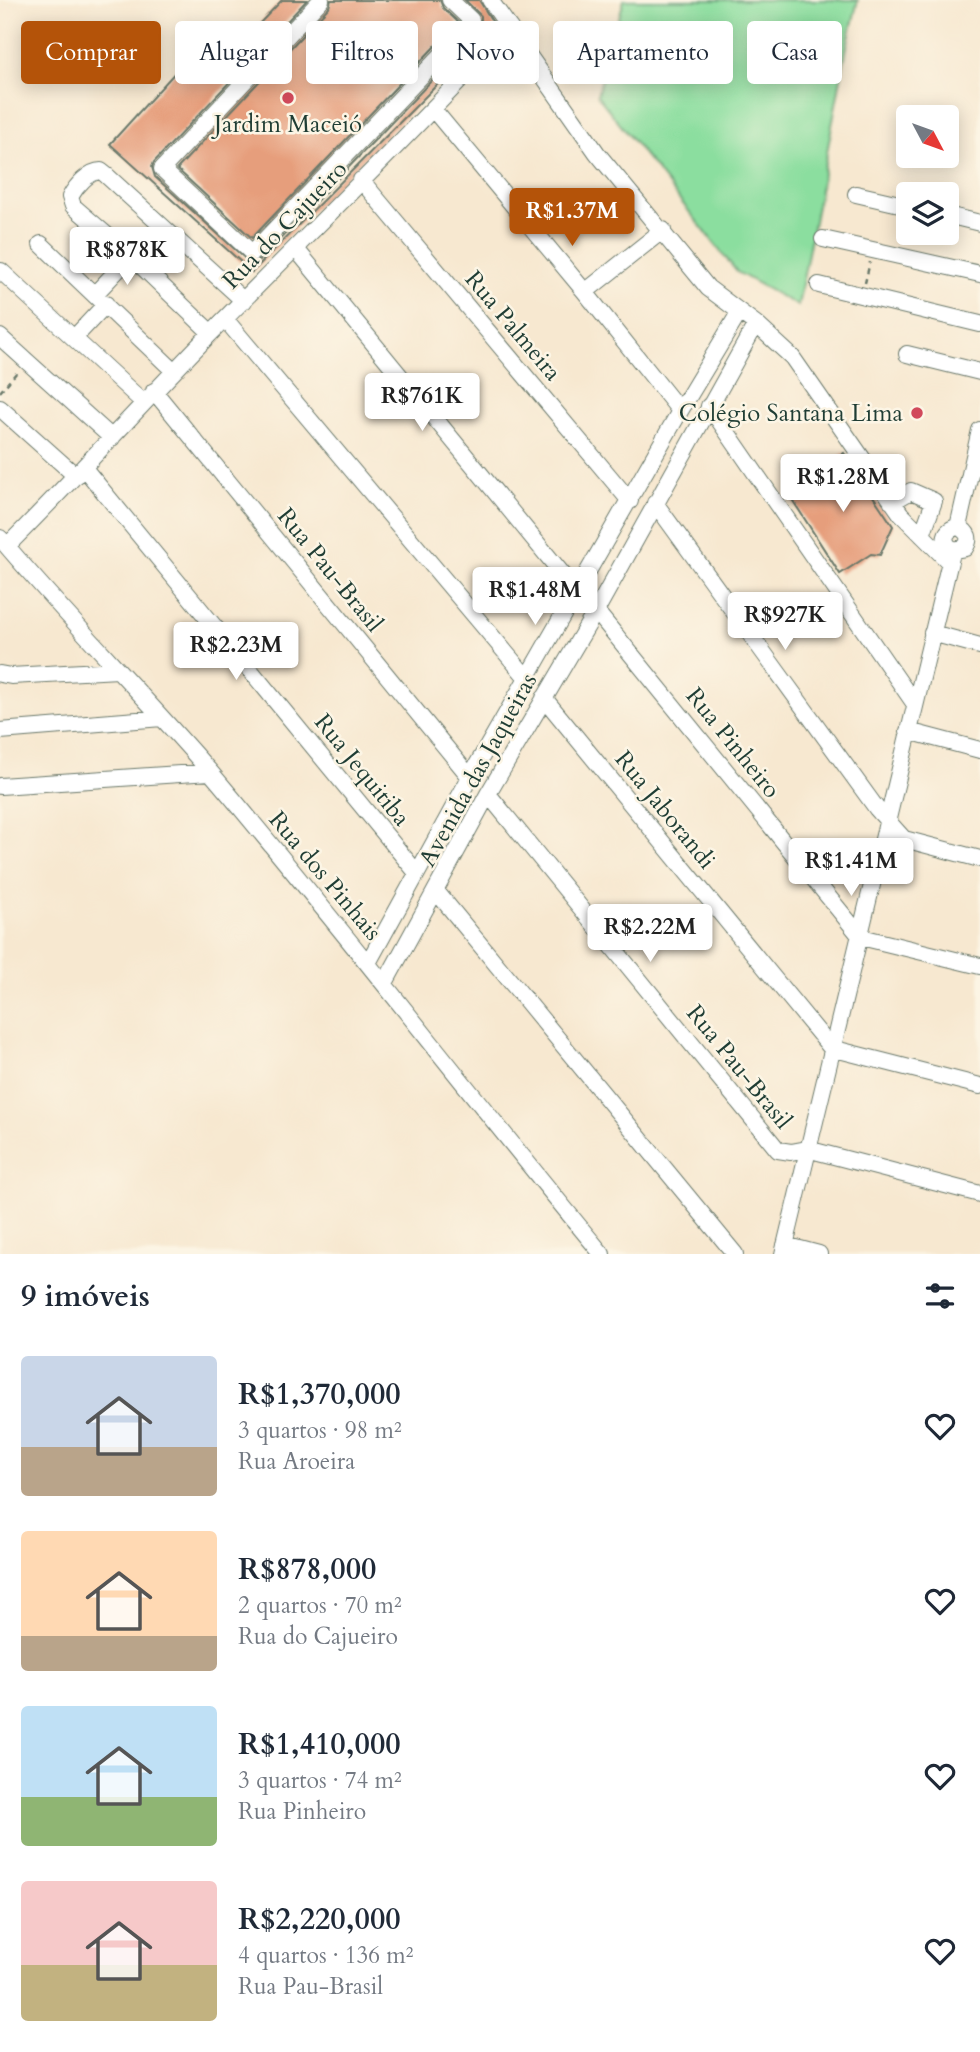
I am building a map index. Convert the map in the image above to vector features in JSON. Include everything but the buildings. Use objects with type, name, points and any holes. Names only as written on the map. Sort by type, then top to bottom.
[{"type":"street","points":[[321,0],[162,169],[252,253],[471,24],[471,20],[450,0]]},
{"type":"street","points":[[490,0],[505,21]]},
{"type":"street","points":[[539,70],[597,153],[708,288],[756,324],[792,357],[892,502],[922,536],[951,556]]},
{"type":"street","name":"Rua do Cajueiro","points":[[4,542],[80,472],[174,371],[457,84]]},
{"type":"street","points":[[433,110],[680,411]]},
{"type":"street","points":[[211,333],[71,201],[73,192],[92,173],[97,170],[106,175],[244,301]]},
{"type":"street","name":"Rua Palmeira","points":[[361,180],[630,501]]},
{"type":"street","points":[[856,194],[896,203]]},
{"type":"street","points":[[959,218],[980,223]]},
{"type":"street","points":[[585,292],[663,230]]},
{"type":"street","points":[[822,239],[980,274]]},
{"type":"street","points":[[41,244],[174,371]]},
{"type":"street","points":[[296,249],[578,593]]},
{"type":"street","points":[[75,337],[131,256]]},
{"type":"street","name":"Rua Pau-Brasil","points":[[1,271],[75,337],[149,397],[470,777]]},
{"type":"street","points":[[819,285],[980,324]]},
{"type":"street","name":"Avenida das Jaqueiras","points":[[368,963],[503,719],[739,313]]},
{"type":"street","points":[[225,319],[527,678]]},
{"type":"street","name":"Avenida das Jaqueiras","points":[[385,983],[488,794],[596,611],[756,324]]},
{"type":"street","points":[[0,337],[112,438]]},
{"type":"street","points":[[906,354],[980,372]]},
{"type":"street","points":[[709,405],[914,703]]},
{"type":"street","name":"Rua Jequitiba","points":[[0,408],[80,472],[417,873]]},
{"type":"street","points":[[958,527],[980,430]]},
{"type":"street","points":[[892,502],[911,491],[934,501],[963,504]]},
{"type":"street","points":[[922,536],[934,501]]},
{"type":"street","points":[[655,503],[877,810],[904,839],[980,859]]},
{"type":"street","points":[[819,1254],[784,1249],[951,556],[945,539],[952,528],[958,527],[965,530],[974,545],[951,556]]},
{"type":"street","name":"Rua dos Pinhais","points":[[4,542],[210,772],[385,983],[485,1112],[602,1254]]},
{"type":"street","name":"Rua Pinheiro","points":[[596,611],[861,937]]},
{"type":"street","points":[[932,633],[980,646]]},
{"type":"street","points":[[0,674],[11,676],[118,670]]},
{"type":"street","name":"Rua Jaborandi","points":[[544,698],[831,1048]]},
{"type":"street","points":[[0,732],[162,718]]},
{"type":"street","points":[[503,719],[527,726]]},
{"type":"street","points":[[908,731],[980,750]]},
{"type":"street","points":[[0,786],[210,772]]},
{"type":"street","name":"Rua Pau-Brasil","points":[[488,794],[778,1150],[791,1152],[807,1149]]},
{"type":"street","points":[[436,891],[735,1254]]},
{"type":"street","points":[[861,937],[980,966]]},
{"type":"street","points":[[831,1048],[980,1086]]},
{"type":"street","points":[[807,1149],[980,1194]]},
{"type":"path","points":[[862,296],[873,249]]},
{"type":"path","points":[[0,392],[26,362]]},
{"type":"green space","points":[[624,0],[858,0],[842,73],[842,21],[747,21],[747,84],[840,84],[798,306],[737,272],[597,95],[600,84],[733,84],[733,21],[618,21]]},
{"type":"place","name":"Jardim Maceió","points":[[288,98]]},
{"type":"place","name":"Colégio Santana Lima","points":[[917,413]]}]
